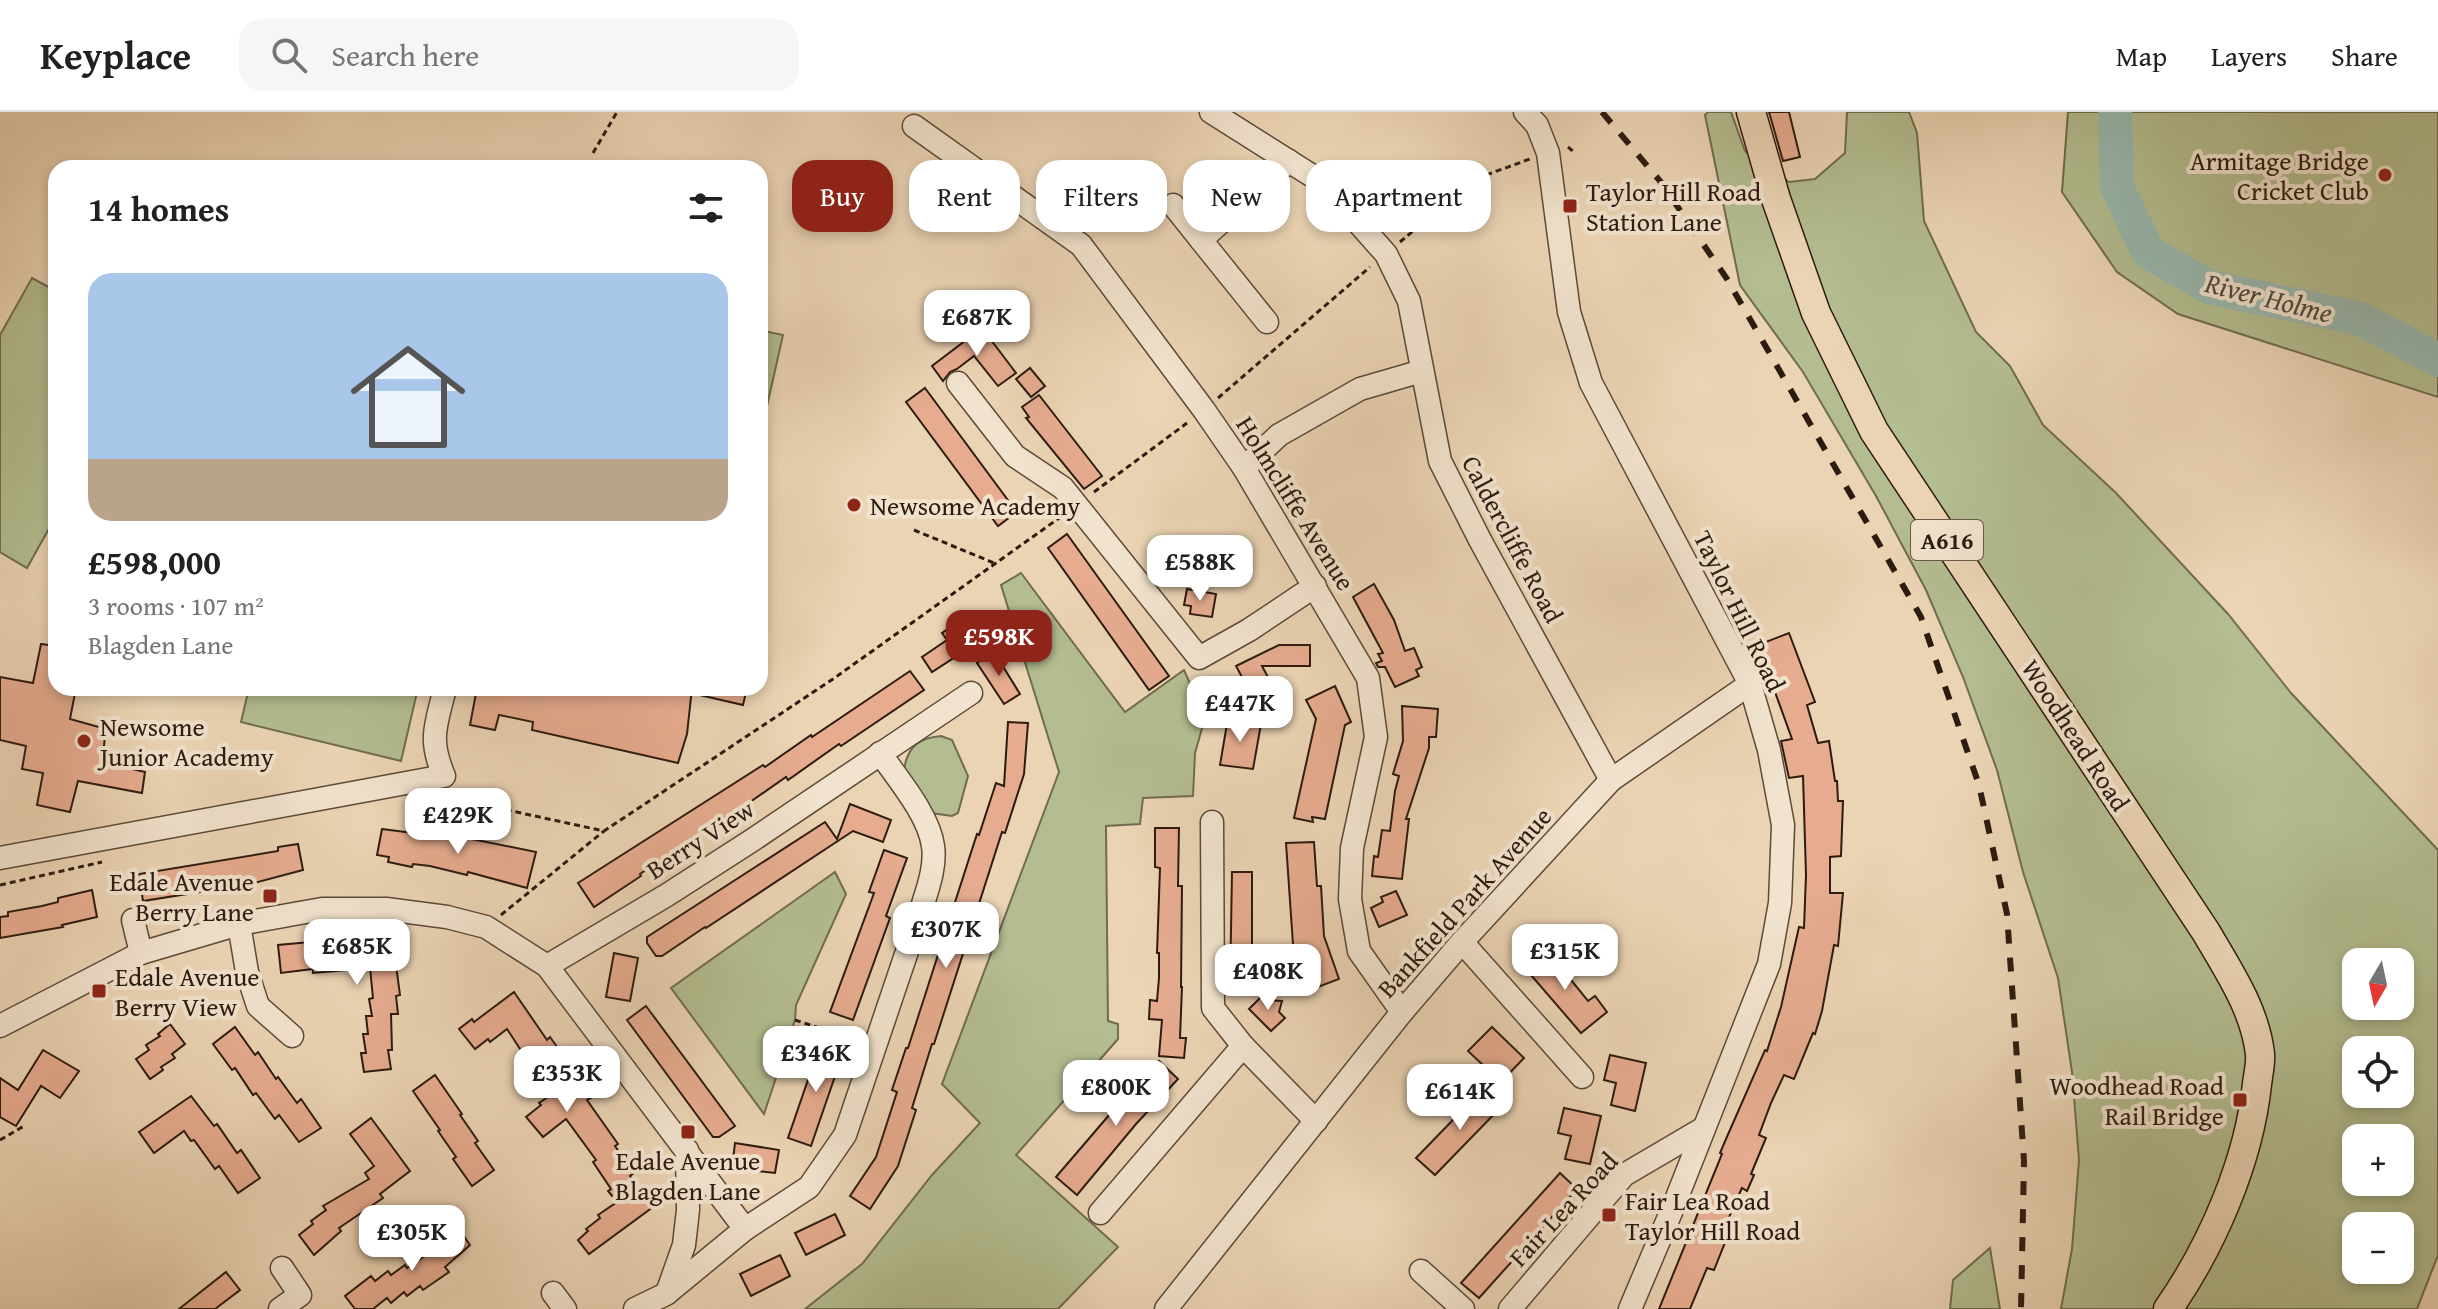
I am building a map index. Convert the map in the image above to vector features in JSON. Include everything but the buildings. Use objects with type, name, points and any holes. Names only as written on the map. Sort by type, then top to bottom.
[{"type":"main road","name":"Woodhead Road","points":[[1751,112],[1816,313],[1874,431],[2206,932],[2247,1005],[2260,1055],[2255,1104],[2240,1168],[2193,1272],[2168,1309]]},
{"type":"street","name":"Caldercliffe Road","points":[[1211,112],[1287,160]]},
{"type":"street","name":"Taylor Hill Road","points":[[1535,116],[1548,153],[1569,312],[1591,383],[1750,684],[1769,750],[1783,825],[1780,903],[1769,964],[1630,1309]]},
{"type":"street","name":"Holmcliffe Avenue","points":[[914,126],[1081,245],[1244,468],[1368,678],[1376,737],[1352,848],[1350,899],[1359,951],[1402,1012]]},
{"type":"street","name":"Caldercliffe Road","points":[[1290,162],[1322,182],[1386,254],[1409,301],[1440,461],[1611,780]]},
{"type":"street","points":[[1173,205],[1267,322]]},
{"type":"street","points":[[1201,240],[1210,232]]},
{"type":"street","points":[[1244,468],[1279,435],[1360,389],[1422,371]]},
{"type":"street","points":[[958,383],[1015,456],[1063,488],[1199,658],[1249,630],[1315,586]]},
{"type":"street","name":"Bankfield Park Avenue","points":[[1166,1309],[1402,1012],[1611,780],[1750,684]]},
{"type":"street","name":"Berry View","points":[[547,966],[751,841],[971,693]]},
{"type":"street","points":[[0,858],[444,776],[434,754],[433,737],[443,696]]},
{"type":"street","points":[[635,1309],[666,1294],[745,1229],[809,1187],[845,1135],[933,869],[933,847],[928,828],[880,753]]},
{"type":"street","points":[[1212,822],[1212,998],[1218,1016],[1316,1121]]},
{"type":"street","points":[[0,1026],[141,953],[239,924],[322,909],[386,909],[447,917],[486,927],[547,966],[745,1229]]},
{"type":"street","points":[[133,920],[141,953]]},
{"type":"street","points":[[239,924],[247,972],[258,1006],[292,1036]]},
{"type":"street","points":[[1462,942],[1582,1077]]},
{"type":"street","points":[[1100,1213],[1128,1193],[1243,1046]]},
{"type":"street","name":"Fair Lea Road","points":[[1510,1309],[1624,1175],[1704,1128]]},
{"type":"street","points":[[666,1294],[684,1245],[688,1210],[687,1150]]},
{"type":"street","points":[[280,1309],[300,1295],[282,1268]]},
{"type":"street","points":[[1421,1271],[1463,1309]]},
{"type":"path","points":[[593,153],[617,112]]},
{"type":"path","points":[[486,927],[604,831],[833,679],[1204,410],[1475,179],[1548,153]]},
{"type":"path","points":[[914,530],[994,563]]},
{"type":"path","points":[[447,797],[604,831]]},
{"type":"path","points":[[0,885],[107,861]]},
{"type":"path","points":[[795,1020],[875,1046]]},
{"type":"path","points":[[0,1140],[24,1126]]},
{"type":"green space","points":[[1708,112],[1731,112],[1745,151],[1789,182],[1815,179],[1845,153],[1847,112],[1909,112],[1917,133],[1924,221],[1976,332],[2010,366],[2043,425],[2116,493],[2228,614],[2291,693],[2438,850],[2438,1255],[2417,1309],[2061,1309],[2072,1249],[2079,1160],[2072,1072],[2058,978],[2023,872],[1997,770],[1963,677],[1926,590],[1876,496],[1803,372],[1740,285],[1705,115]]},
{"type":"green space","points":[[2068,112],[2438,112],[2438,397],[2178,314],[2117,272],[2062,192]]},
{"type":"green space","points":[[32,278],[48,287],[48,530],[27,568],[0,552],[0,335]]},
{"type":"green space","points":[[768,332],[783,335],[768,402]]},
{"type":"green space","points":[[1021,573],[1125,712],[1184,670],[1205,718],[1195,753],[1193,796],[1143,798],[1140,824],[1106,826],[1108,1021],[1118,1024],[1118,1039],[1016,1155],[1118,1247],[1058,1309],[805,1309],[862,1264],[932,1175],[980,1123],[942,1084],[1059,772],[1001,585]]},
{"type":"green space","points":[[247,696],[416,696],[401,761],[241,722]]},
{"type":"green space","points":[[941,736],[952,740],[968,776],[958,813],[952,816],[931,813],[904,769],[908,754],[916,745]]},
{"type":"green space","points":[[835,872],[846,894],[796,1005],[795,1020],[764,1114],[671,988]]},
{"type":"green space","points":[[1990,1248],[2000,1309],[1950,1309],[1953,1280]]},
{"type":"waterway","name":"River Holme","points":[[2115,112],[2117,187],[2148,252],[2209,287],[2361,319],[2438,360]]},
{"type":"railway","points":[[1602,112],[1660,181],[1727,279],[1921,617],[1979,785],[2007,914],[2024,1161],[2021,1309]]},
{"type":"place","name":"Armitage Bridge Cricket Club","points":[[2385,175]]},
{"type":"place","name":"Taylor Hill Road Station Lane","points":[[1570,206]]},
{"type":"place","name":"Newsome Academy","points":[[854,505]]},
{"type":"place","name":"Newsome Junior Academy","points":[[84,741]]},
{"type":"place","name":"Edale Avenue Berry Lane","points":[[270,896]]},
{"type":"place","name":"Edale Avenue Berry View","points":[[99,991]]},
{"type":"place","name":"Woodhead Road Rail Bridge","points":[[2240,1100]]},
{"type":"place","name":"Edale Avenue Blagden Lane","points":[[688,1132]]},
{"type":"place","name":"Fair Lea Road Taylor Hill Road","points":[[1609,1215]]}]
